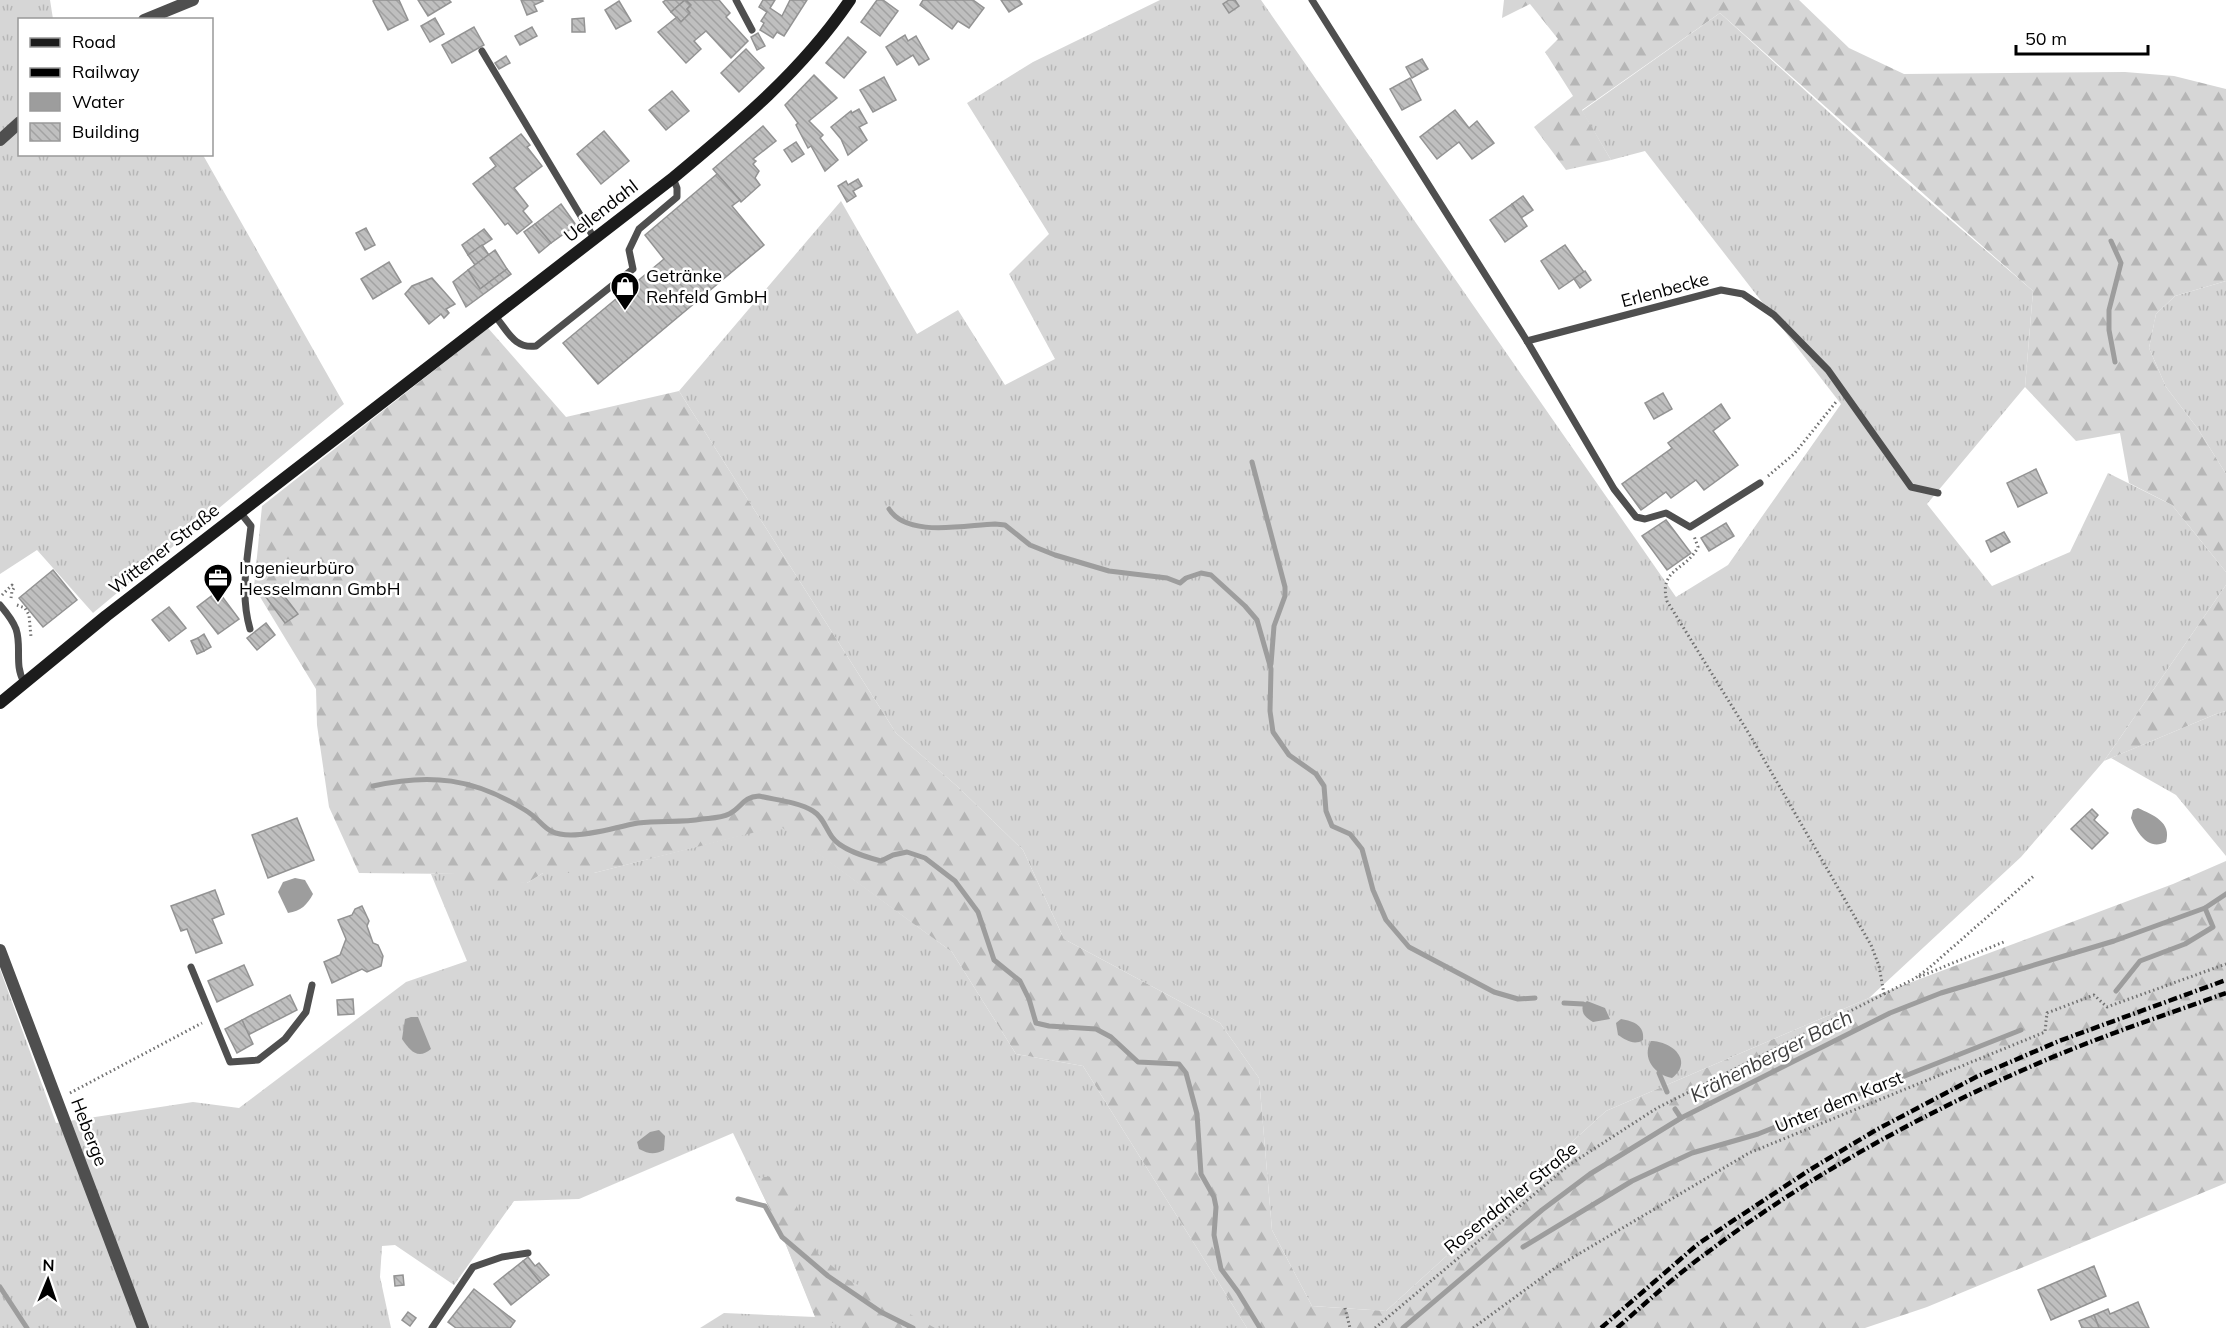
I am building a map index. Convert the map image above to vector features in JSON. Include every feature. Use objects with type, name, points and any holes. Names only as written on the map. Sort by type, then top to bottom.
[{"type":"main road","name":"Uellendahl","points":[[352,425],[673,178],[750,114],[794,70],[832,26],[850,0]]},
{"type":"main road","name":"Wittener Straße","points":[[0,703],[352,425]]},
{"type":"street","points":[[149,18],[194,0]]},
{"type":"street","points":[[0,140],[18,124]]},
{"type":"street","name":"Heberge","points":[[0,950],[143,1328]]},
{"type":"lane","points":[[736,0],[752,30]]},
{"type":"lane","points":[[1312,0],[1527,341],[1614,489],[1635,517],[1645,519],[1666,513],[1690,527],[1760,483]]},
{"type":"lane","points":[[482,51],[594,238]]},
{"type":"lane","points":[[495,316],[516,343],[526,348],[536,346],[633,269],[629,250],[639,229],[677,197],[677,188],[673,178]]},
{"type":"lane","name":"Erlenbecke","points":[[1527,341],[1721,290],[1743,294],[1774,315],[1828,370],[1911,488],[1938,493]]},
{"type":"lane","points":[[240,512],[251,526],[244,588],[244,608],[250,629]]},
{"type":"lane","points":[[0,605],[16,629],[19,646],[19,674],[24,682]]},
{"type":"lane","points":[[190,967],[230,1062],[258,1060],[285,1039],[306,1012],[312,986]]},
{"type":"lane","points":[[432,1328],[473,1267],[502,1257],[528,1253]]},
{"type":"path","points":[[1760,483],[1794,454],[1843,393]]},
{"type":"path","points":[[1690,527],[1698,547],[1695,555],[1667,577],[1664,591],[1667,601],[1750,737],[1871,945],[1884,994]]},
{"type":"path","points":[[1914,979],[1945,955],[2035,875]]},
{"type":"path","points":[[1914,979],[2006,941]]},
{"type":"path","name":"Unter dem Karst","points":[[1473,1328],[1555,1268],[1749,1153],[2045,1032],[2047,1013],[2094,995],[2107,1007],[2226,964]]},
{"type":"path","name":"Rosendahler Straße","points":[[1375,1328],[1569,1164],[1657,1108],[1914,979]]},
{"type":"path","points":[[58,1100],[212,1018]]},
{"type":"path","points":[[1345,1308],[1350,1328]]},
{"type":"green space","points":[[0,0],[50,0],[53,18],[18,18],[18,156],[204,156],[344,404],[93,613],[37,550],[0,574]]},
{"type":"green space","points":[[1160,0],[1261,0],[1676,597],[1728,565],[1841,404],[1645,151],[1611,160],[1582,111],[1720,13],[1889,167],[2033,291],[2025,387],[1927,504],[1992,586],[2070,552],[2108,473],[2172,505],[2226,572],[2226,585],[2104,761],[2021,857],[1869,998],[1606,1111],[1386,1311],[1312,1306],[1272,1230],[1259,1078],[1220,1023],[1064,939],[1023,850],[958,787],[896,733],[679,391],[841,201],[917,334],[958,310],[1005,385],[1055,359],[1009,274],[1049,234],[967,103],[1033,62]]},
{"type":"green space","points":[[1504,0],[1799,0],[1849,48],[1904,74],[2125,72],[2174,76],[2226,89],[2226,281],[2175,296],[2156,314],[2149,348],[2166,387],[2198,429],[2226,474],[2226,572],[2172,505],[2129,483],[2120,433],[2076,441],[2025,387],[2033,291],[1720,13],[1582,110],[1611,160],[1566,170],[1534,127],[1573,96],[1545,52],[1558,39],[1530,4],[1502,18]]},
{"type":"green space","points":[[2226,281],[2226,474],[2198,429],[2166,387],[2149,348],[2156,314],[2175,296]]},
{"type":"green space","points":[[488,328],[566,417],[679,391],[896,733],[958,787],[1023,850],[1064,939],[1220,1023],[1259,1078],[1272,1230],[1312,1306],[1386,1311],[1606,1111],[1869,998],[2173,884],[2226,861],[2226,1183],[1927,1307],[1865,1328],[1247,1328],[1083,1066],[1016,1054],[952,952],[780,826],[594,873],[543,873],[527,883],[466,882],[456,874],[359,873],[329,807],[317,725],[316,689],[254,587],[262,506]]},
{"type":"green space","points":[[2226,585],[2226,711],[2104,761]]},
{"type":"green space","points":[[2226,711],[2226,856],[2176,795],[2111,758]]},
{"type":"green space","points":[[780,825],[952,952],[1016,1054],[1083,1066],[1247,1328],[700,1328],[724,1313],[815,1317],[782,1235],[733,1133],[579,1199],[514,1201],[454,1285],[395,1245],[382,1246],[380,1277],[391,1328],[0,1328],[0,969],[56,1123],[193,1102],[239,1108],[406,982],[467,961],[431,874],[457,874],[527,883],[543,873],[594,873]]},
{"type":"green space","points":[[776,1176],[793,1198],[818,1254],[847,1279],[935,1328],[850,1328],[816,1318],[782,1235],[755,1178]]},
{"type":"water","points":[[2138,808],[2164,824],[2166,842],[2154,844],[2140,835],[2131,818],[2133,810]]},
{"type":"water","points":[[295,878],[305,880],[313,894],[303,907],[288,913],[278,892],[283,882]]},
{"type":"water","points":[[1587,1001],[1605,1008],[1610,1019],[1593,1022],[1584,1015],[1583,1004]]},
{"type":"water","points":[[418,1017],[431,1049],[422,1054],[415,1053],[402,1039],[405,1019]]},
{"type":"water","points":[[1621,1019],[1638,1025],[1642,1031],[1643,1040],[1633,1042],[1618,1035],[1616,1023]]},
{"type":"water","points":[[1651,1041],[1666,1044],[1678,1053],[1681,1065],[1672,1078],[1660,1073],[1651,1065],[1648,1047]]},
{"type":"water","points":[[659,1130],[665,1136],[664,1150],[652,1153],[639,1149],[637,1142],[650,1132]]},
{"type":"building","points":[[399,0],[408,20],[388,30],[373,1]]},
{"type":"building","points":[[418,0],[449,0],[451,2],[428,16]]},
{"type":"building","points":[[521,0],[543,1],[534,5],[537,11],[527,15]]},
{"type":"building","points":[[685,0],[671,12],[663,2]]},
{"type":"building","points":[[685,0],[691,5],[687,9],[690,13],[681,22],[671,12]]},
{"type":"building","points":[[686,0],[719,0],[730,13],[726,17],[748,41],[731,58],[706,31],[694,41],[701,49],[686,63],[658,32],[677,17],[681,22],[690,13],[687,9],[691,5]]},
{"type":"building","points":[[763,0],[775,0],[770,8],[782,16],[790,0],[807,0],[784,36],[777,32],[773,38],[760,30],[764,23],[761,21],[767,12],[759,7]]},
{"type":"building","points":[[877,0],[883,0],[898,11],[880,36],[861,22]]},
{"type":"building","points":[[923,0],[973,0],[984,8],[969,28],[958,21],[952,29],[920,5]]},
{"type":"building","points":[[1001,0],[1019,0],[1022,4],[1009,12]]},
{"type":"building","points":[[1229,0],[1235,0],[1239,6],[1229,13],[1223,4]]},
{"type":"building","points":[[619,1],[631,21],[616,29],[605,10]]},
{"type":"building","points":[[435,18],[444,34],[430,42],[421,26]]},
{"type":"building","points":[[584,18],[585,32],[572,32],[572,19]]},
{"type":"building","points":[[474,27],[484,45],[452,63],[442,45]]},
{"type":"building","points":[[532,27],[537,36],[520,45],[515,36]]},
{"type":"building","points":[[758,33],[765,46],[757,50],[751,37]]},
{"type":"building","points":[[905,35],[908,41],[916,36],[929,59],[919,65],[913,55],[897,65],[886,47]]},
{"type":"building","points":[[848,37],[866,52],[844,78],[826,63]]},
{"type":"building","points":[[746,49],[764,68],[739,92],[721,73]]},
{"type":"building","points":[[506,56],[510,63],[499,69],[495,63]]},
{"type":"building","points":[[1422,59],[1428,69],[1412,78],[1406,67]]},
{"type":"building","points":[[814,75],[837,98],[809,121],[823,135],[820,138],[838,160],[825,171],[811,146],[808,148],[796,125],[798,123],[785,105]]},
{"type":"building","points":[[884,77],[896,100],[873,112],[860,90]]},
{"type":"building","points":[[1410,78],[1421,100],[1402,110],[1390,89]]},
{"type":"building","points":[[672,91],[689,111],[666,130],[649,110]]},
{"type":"building","points":[[859,109],[867,123],[859,127],[867,140],[848,155],[841,139],[831,127],[851,111],[852,113]]},
{"type":"building","points":[[1455,110],[1469,128],[1477,121],[1494,143],[1472,159],[1459,142],[1437,159],[1420,137]]},
{"type":"building","points":[[763,126],[776,141],[753,159],[756,161],[753,164],[759,171],[755,178],[760,185],[741,202],[713,169]]},
{"type":"building","points":[[604,131],[629,161],[601,184],[577,154]]},
{"type":"building","points":[[521,134],[530,145],[527,147],[542,166],[514,188],[528,206],[523,211],[532,222],[517,234],[508,223],[505,225],[473,184],[496,166],[490,158]]},
{"type":"building","points":[[796,142],[804,154],[792,162],[784,150]]},
{"type":"building","points":[[717,174],[740,200],[732,206],[764,245],[598,384],[563,343],[664,259],[645,235]]},
{"type":"building","points":[[858,179],[862,186],[853,191],[856,196],[847,202],[838,186],[846,181],[848,185]]},
{"type":"building","points":[[1523,196],[1533,210],[1521,218],[1512,204]]},
{"type":"building","points":[[561,204],[576,225],[551,243],[535,224]]},
{"type":"building","points":[[1512,204],[1527,226],[1505,242],[1490,220]]},
{"type":"building","points":[[535,224],[551,243],[539,253],[524,232]]},
{"type":"building","points":[[366,228],[375,245],[365,250],[356,233]]},
{"type":"building","points":[[484,229],[492,239],[468,255],[462,245]]},
{"type":"building","points":[[482,245],[489,255],[475,265],[468,255]]},
{"type":"building","points":[[1565,245],[1584,272],[1559,289],[1541,261]]},
{"type":"building","points":[[495,250],[507,269],[480,289],[468,270]]},
{"type":"building","points":[[389,262],[401,282],[373,299],[361,279]]},
{"type":"building","points":[[507,269],[511,274],[466,307],[453,282],[468,270],[480,289]]},
{"type":"building","points":[[1585,271],[1591,280],[1580,288],[1574,279]]},
{"type":"building","points":[[432,278],[455,304],[446,309],[449,313],[444,318],[441,314],[429,324],[405,294],[412,286]]},
{"type":"building","points":[[1663,393],[1672,409],[1654,419],[1645,403]]},
{"type":"building","points":[[1721,404],[1730,418],[1713,431],[1738,465],[1704,490],[1696,480],[1671,498],[1666,492],[1641,510],[1622,484],[1672,448],[1668,443]]},
{"type":"building","points":[[2036,469],[2047,493],[2018,507],[2007,483]]},
{"type":"building","points":[[1666,520],[1691,553],[1667,570],[1642,536]]},
{"type":"building","points":[[1726,523],[1734,536],[1709,551],[1701,538]]},
{"type":"building","points":[[2004,532],[2010,542],[1991,552],[1986,541]]},
{"type":"building","points":[[53,570],[77,600],[43,627],[19,598]]},
{"type":"building","points":[[275,584],[298,614],[285,623],[263,593]]},
{"type":"building","points":[[218,591],[239,619],[218,634],[197,607]]},
{"type":"building","points":[[169,607],[186,628],[169,641],[152,620]]},
{"type":"building","points":[[266,623],[275,635],[257,650],[247,638]]},
{"type":"building","points":[[204,634],[211,647],[204,651],[198,638]]},
{"type":"building","points":[[198,638],[204,651],[197,654],[191,641]]},
{"type":"building","points":[[2092,809],[2098,815],[2094,820],[2108,833],[2092,849],[2071,829]]},
{"type":"building","points":[[297,818],[314,860],[268,878],[252,835]]},
{"type":"building","points":[[215,890],[224,914],[212,919],[222,943],[196,953],[187,929],[181,931],[171,906]]},
{"type":"building","points":[[362,906],[369,921],[367,926],[373,943],[378,945],[383,956],[381,966],[367,972],[362,969],[332,983],[324,962],[340,955],[346,939],[338,920],[352,915],[355,909]]},
{"type":"building","points":[[244,965],[253,985],[217,1002],[208,981]]},
{"type":"building","points":[[290,995],[297,1010],[248,1035],[242,1020]]},
{"type":"building","points":[[353,999],[354,1014],[338,1015],[337,1000]]},
{"type":"building","points":[[242,1020],[253,1044],[237,1053],[225,1029]]},
{"type":"building","points":[[528,1257],[535,1266],[539,1263],[549,1275],[540,1282],[523,1261]]},
{"type":"building","points":[[523,1261],[540,1282],[511,1305],[494,1284]]},
{"type":"building","points":[[2094,1266],[2106,1296],[2051,1320],[2038,1290]]},
{"type":"building","points":[[403,1275],[404,1285],[395,1286],[394,1276]]},
{"type":"building","points":[[474,1289],[515,1321],[510,1328],[456,1328],[448,1322]]},
{"type":"building","points":[[2138,1302],[2149,1328],[2099,1328],[2094,1315],[2108,1309],[2110,1314]]},
{"type":"building","points":[[408,1312],[416,1318],[410,1326],[402,1320]]},
{"type":"building","points":[[2094,1315],[2099,1328],[2082,1328],[2079,1321]]},
{"type":"waterway","points":[[2111,241],[2121,263],[2109,310],[2109,330],[2115,362]]},
{"type":"waterway","points":[[1252,462],[1285,587],[1285,596],[1274,626],[1271,664]]},
{"type":"waterway","points":[[889,509],[897,518],[923,527],[1005,525],[1030,545],[1109,571],[1167,578],[1180,583],[1186,578],[1201,573],[1211,575],[1257,620],[1271,669],[1270,711],[1273,732],[1289,755],[1316,774],[1324,786],[1326,811],[1332,826],[1350,834],[1362,849],[1373,890],[1386,920],[1409,947],[1494,992],[1518,999],[1535,998]]},
{"type":"waterway","points":[[373,786],[433,779],[470,785],[506,799],[555,833],[571,835],[638,823],[719,817],[733,812],[749,798],[759,796],[794,803],[813,811],[822,819],[836,842],[861,855],[881,861],[907,852],[925,858],[955,881],[978,912],[994,960],[1020,981],[1029,999],[1036,1023],[1096,1029],[1111,1037],[1138,1062],[1179,1064],[1186,1073],[1197,1114],[1201,1174],[1214,1197],[1216,1207],[1214,1235],[1221,1269],[1260,1328]]},
{"type":"waterway","name":"Krähenberger Bach","points":[[2116,991],[2140,961],[2185,944],[2213,927],[2205,908],[2226,894]]},
{"type":"waterway","name":"Krähenberger Bach","points":[[1403,1328],[1542,1210],[1590,1174],[1681,1118],[1890,1013],[1941,993],[2114,941],[2205,908]]},
{"type":"waterway","points":[[1564,1003],[1583,1004]]},
{"type":"waterway","name":"Krähenberger Bach","points":[[1523,1247],[1632,1181],[1692,1153],[1758,1134],[2021,1030]]},
{"type":"waterway","points":[[1659,1073],[1667,1092]]},
{"type":"waterway","points":[[1675,1109],[1681,1118]]},
{"type":"waterway","points":[[738,1199],[765,1206],[782,1237],[828,1276],[881,1312],[913,1328]]},
{"type":"waterway","points":[[0,1287],[27,1328]]},
{"type":"railway","points":[[1601,1328],[1698,1244],[1811,1169],[1876,1130],[1978,1076],[2059,1041],[2226,980]]},
{"type":"railway","points":[[1617,1328],[1684,1270],[1749,1222],[1834,1167],[1878,1142],[1968,1095],[2060,1054],[2226,993]]},
{"type":"place","name":"Getränke Rehfeld GmbH","points":[[625,312]]},
{"type":"place","name":"Ingenieurbüro Hesselmann GmbH","points":[[218,604]]}]
